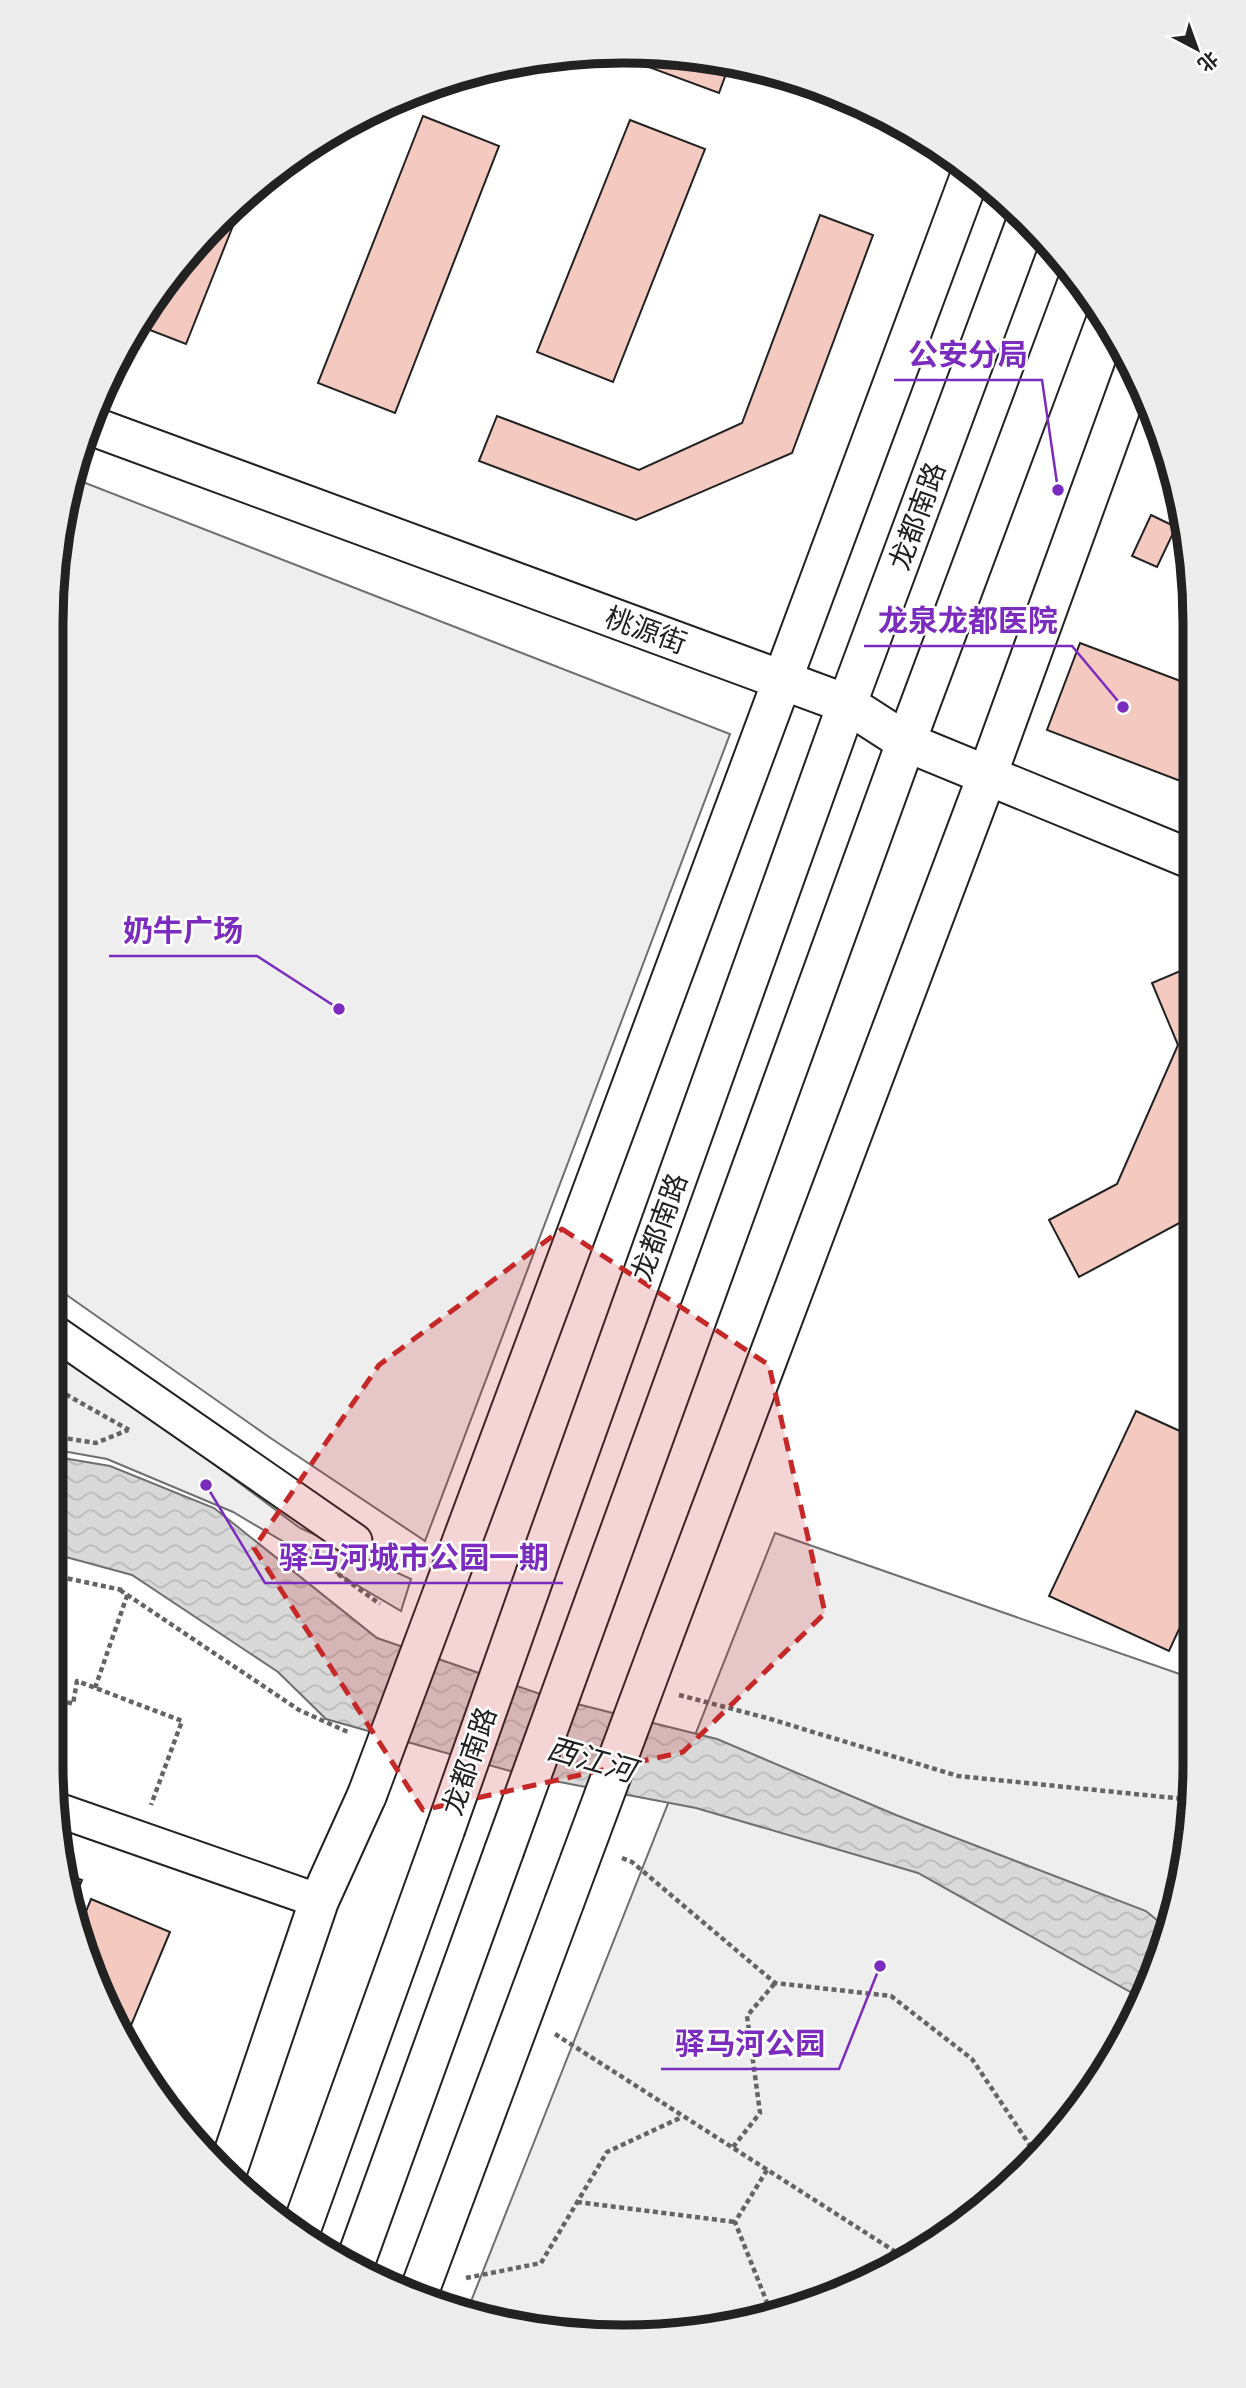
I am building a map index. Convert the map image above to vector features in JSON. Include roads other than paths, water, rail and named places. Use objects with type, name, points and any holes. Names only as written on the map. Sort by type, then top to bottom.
[{"type":"street","points":[[230,2164],[319,1900],[367,1795],[968,182]]},
{"type":"street","name":"龙都南路","points":[[303,2224],[847,704],[1023,231]]},
{"type":"street","points":[[357,2257],[905,743],[1073,291]]},
{"type":"street","points":[[421,2287],[987,776],[1129,384]]},
{"type":"street","name":"桃源街","points":[[99,429],[847,704],[905,743],[1183,856]]},
{"type":"street","points":[[63,1338],[355,1541]]},
{"type":"street","points":[[65,1813],[319,1900]]},
{"type":"water","name":"西江河","points":[[63,1458],[110,1466],[214,1508],[377,1638],[549,1697],[717,1739],[896,1815],[1146,1911],[1160,1923],[1153,1945],[1134,1994],[918,1873],[696,1808],[528,1776],[326,1719],[278,1672],[132,1575],[63,1556]]},
{"type":"place","name":"公安分局","points":[[1058,490]]},
{"type":"place","name":"龙泉龙都医院","points":[[1123,707]]},
{"type":"place","name":"奶牛广场","points":[[339,1009]]},
{"type":"place","name":"驿马河城市公园一期","points":[[206,1485]]},
{"type":"place","name":"驿马河公园","points":[[880,1966]]}]
